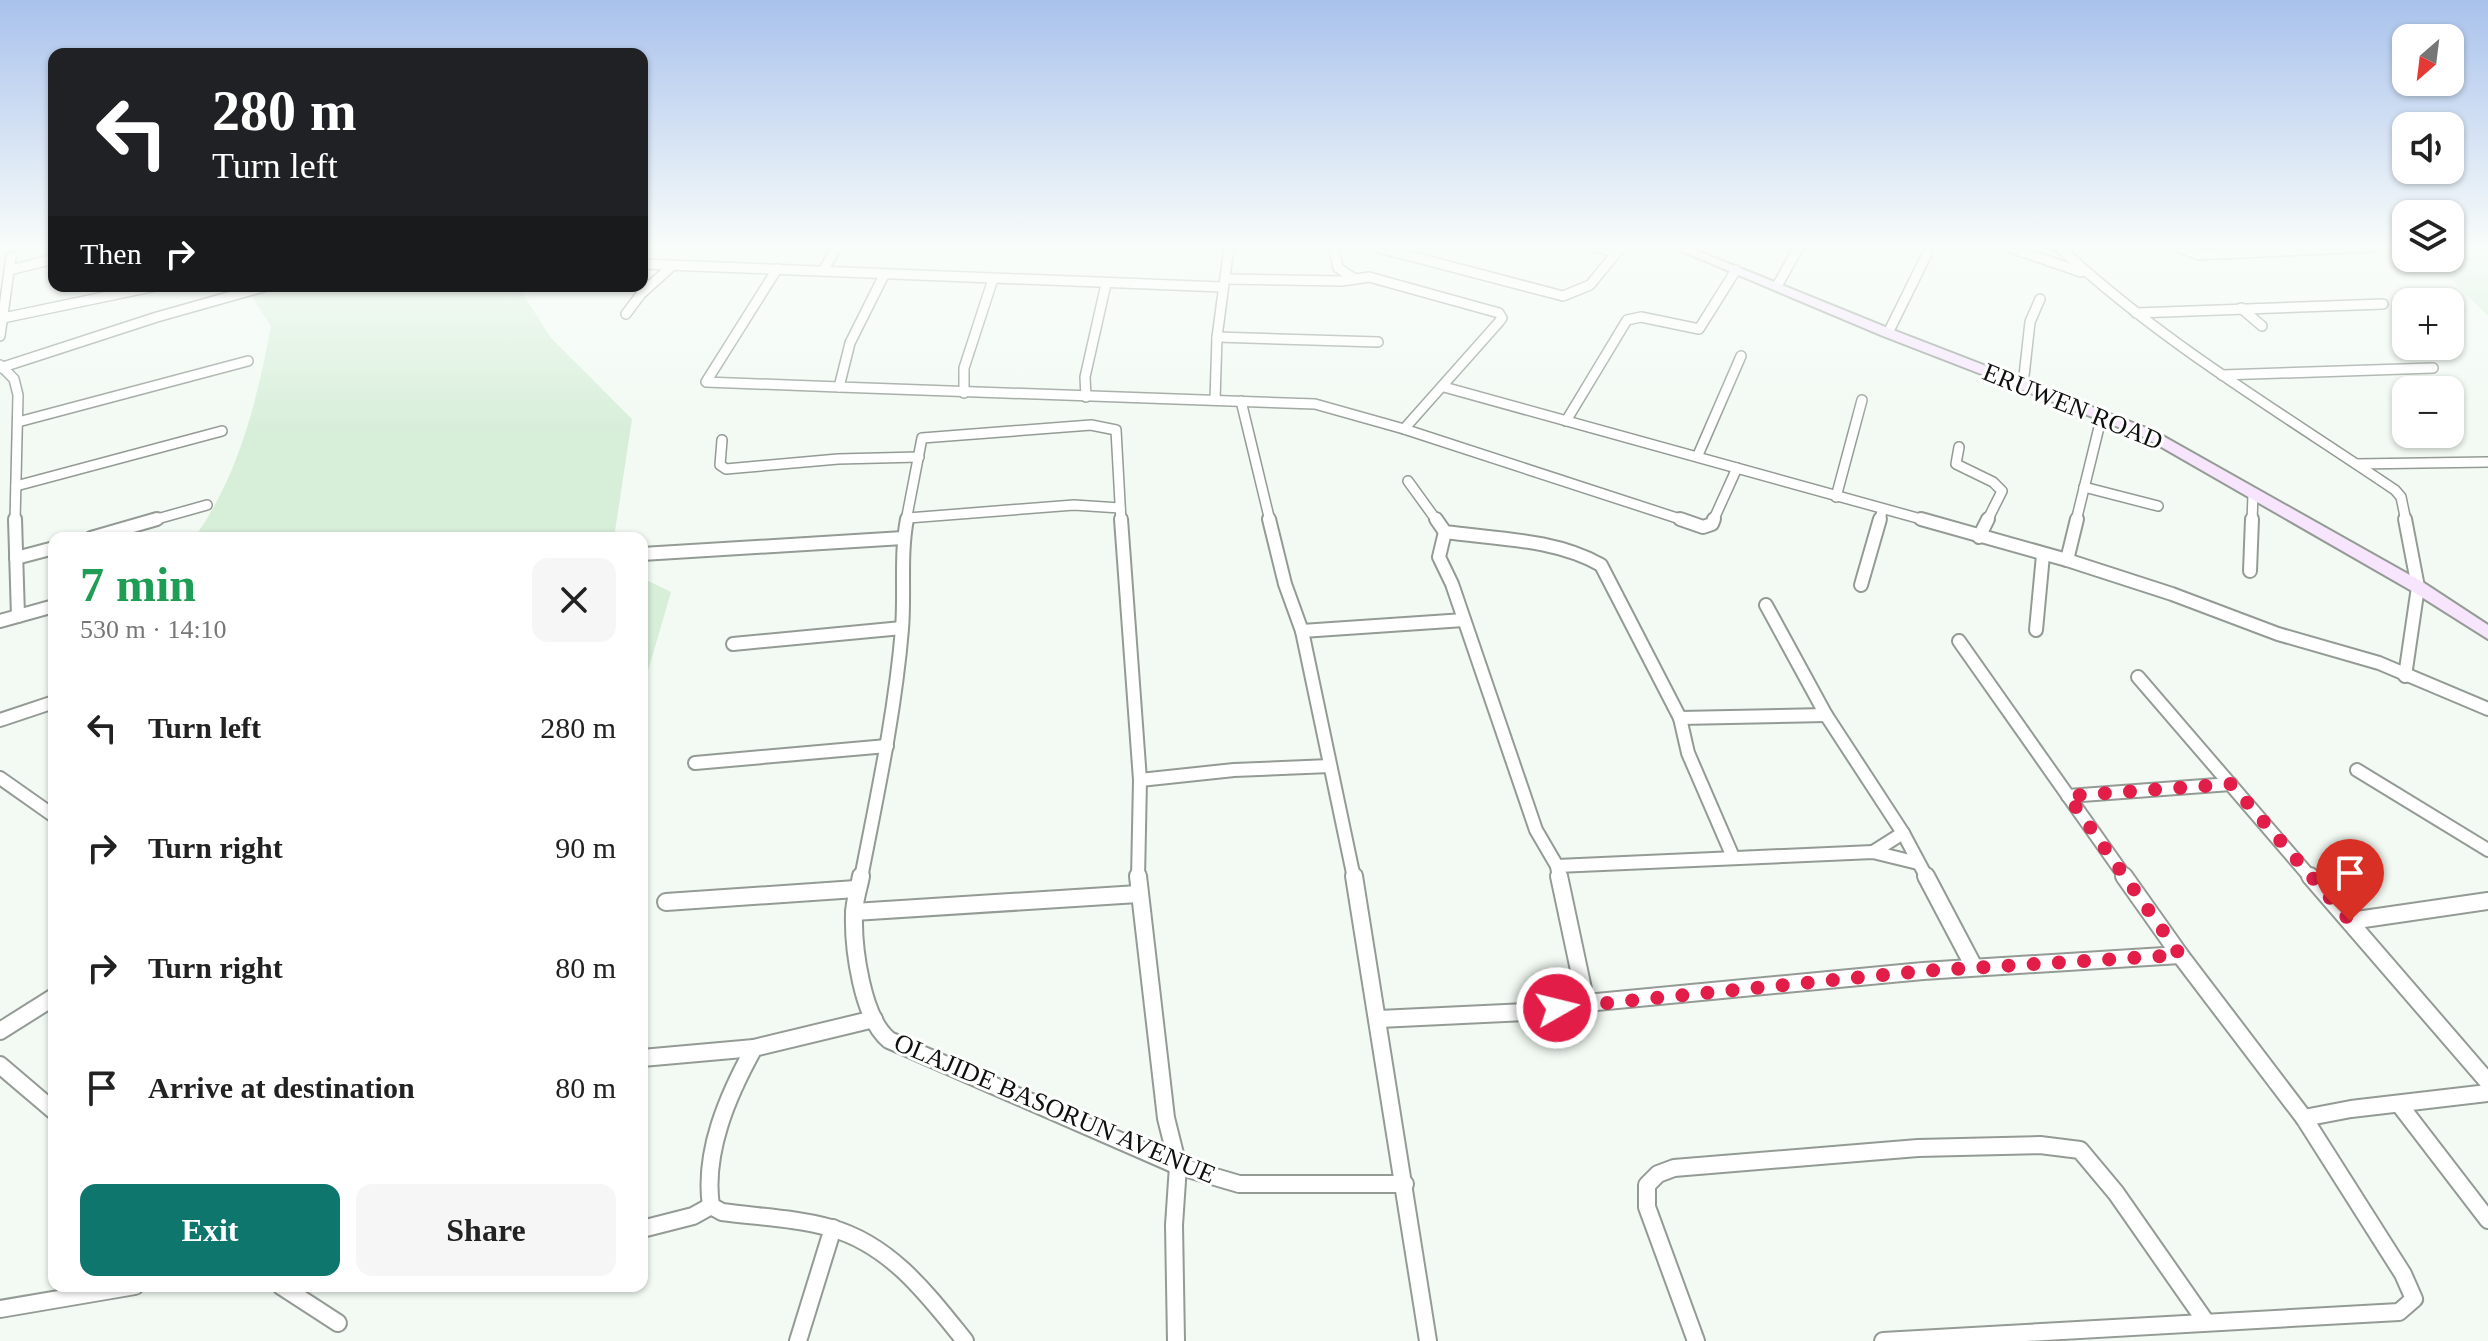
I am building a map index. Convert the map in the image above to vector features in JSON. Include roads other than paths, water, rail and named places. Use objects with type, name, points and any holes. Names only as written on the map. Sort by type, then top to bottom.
[{"type":"street","points":[[0,336],[3,310]]},
{"type":"street","points":[[3,318],[43,310]]},
{"type":"street","points":[[0,367],[183,310]]},
{"type":"street","points":[[626,314],[629,310]]},
{"type":"street","points":[[752,310],[706,382],[1315,404],[1404,429],[1703,527],[1712,524],[1737,468]]},
{"type":"street","points":[[839,387],[850,343],[867,310]]},
{"type":"street","points":[[964,393],[964,368],[983,310]]},
{"type":"street","points":[[1086,397],[1085,377],[1100,310]]},
{"type":"street","points":[[1215,400],[1221,310]]},
{"type":"street","points":[[1404,429],[1502,318],[1499,313],[1486,310]]},
{"type":"street","points":[[1566,421],[1627,320],[1641,317],[1699,329],[1711,310]]},
{"type":"street","name":"ERUWEN ROAD","points":[[1833,310],[2149,434],[2418,587],[2488,633]]},
{"type":"street","points":[[1888,333],[1900,310]]},
{"type":"street","points":[[2023,385],[2030,322],[2035,310]]},
{"type":"street","points":[[2132,310],[2401,497],[2418,587],[2405,676]]},
{"type":"street","points":[[2136,313],[2208,310]]},
{"type":"street","points":[[2243,310],[2262,326]]},
{"type":"street","points":[[1217,337],[1378,342]]},
{"type":"street","points":[[1698,455],[1741,356]]},
{"type":"street","points":[[18,422],[248,361]]},
{"type":"street","points":[[0,367],[14,379],[18,395],[15,482],[18,616]]},
{"type":"street","points":[[2222,375],[2433,368]]},
{"type":"street","points":[[1444,387],[1698,455],[1836,497],[2067,560],[2172,594],[2278,634],[2379,663],[2488,709]]},
{"type":"street","points":[[1836,497],[1862,400]]},
{"type":"street","points":[[1241,401],[1285,584],[1302,631],[1361,910],[1428,1341]]},
{"type":"street","points":[[2067,560],[2102,415]]},
{"type":"street","name":"OLAJIDE BASORUN AVENUE","points":[[1120,508],[1118,436],[1116,430],[1109,426],[922,438],[903,538],[902,628],[887,746],[856,889],[854,912],[858,967],[877,1030],[889,1040],[1178,1166],[1239,1184],[1405,1184]]},
{"type":"street","points":[[0,482],[15,482],[222,431]]},
{"type":"street","points":[[722,440],[720,465],[726,469],[838,459],[919,457]]},
{"type":"street","points":[[1959,447],[1956,464],[1993,482],[2002,491],[1979,537]]},
{"type":"street","points":[[2357,464],[2488,462]]},
{"type":"street","points":[[1408,481],[1445,532],[1569,551],[1590,557],[1601,565],[1680,718],[1688,753],[1733,857]]},
{"type":"street","points":[[2084,487],[2158,506]]},
{"type":"street","points":[[2250,571],[2253,495]]},
{"type":"street","points":[[112,532],[207,505]]},
{"type":"street","points":[[908,518],[1074,505],[1120,508],[1140,780],[1138,894],[1166,1118],[1178,1166],[1174,1225],[1176,1341]]},
{"type":"street","points":[[1861,585],[1883,509]]},
{"type":"street","points":[[1445,532],[1439,557],[1464,620],[1536,830],[1557,866],[1586,1003]]},
{"type":"street","points":[[648,554],[903,538]]},
{"type":"street","points":[[16,558],[48,550]]},
{"type":"street","points":[[2036,630],[2043,555]]},
{"type":"street","points":[[1766,605],[1826,715],[1903,833],[1974,967]]},
{"type":"street","points":[[0,621],[48,608]]},
{"type":"street","points":[[1302,631],[1464,620]]},
{"type":"street","points":[[733,644],[902,628]]},
{"type":"street","points":[[1883,1341],[2399,1312],[2414,1299],[2403,1274],[2304,1118],[2180,955],[1959,641]]},
{"type":"street","points":[[2138,677],[2488,1082]]},
{"type":"street","points":[[0,720],[48,704]]},
{"type":"street","points":[[1680,718],[1826,715]]},
{"type":"street","points":[[695,763],[887,746]]},
{"type":"street","points":[[1140,780],[1234,770],[1330,766]]},
{"type":"street","points":[[2357,770],[2488,850]]},
{"type":"street","points":[[0,778],[48,812]]},
{"type":"street","points":[[2068,796],[2231,784]]},
{"type":"street","points":[[1873,852],[1903,833]]},
{"type":"street","points":[[1557,866],[1873,852],[1918,863]]},
{"type":"street","points":[[666,902],[856,889]]},
{"type":"street","points":[[854,912],[1138,894]]},
{"type":"street","points":[[2350,921],[2488,901]]},
{"type":"street","points":[[1379,1019],[1527,1012],[1586,1003],[1974,967],[2180,955]]},
{"type":"street","points":[[0,1031],[48,1001]]},
{"type":"street","points":[[648,1057],[754,1048],[874,1019]]},
{"type":"street","points":[[754,1048],[735,1082],[716,1142],[708,1195],[711,1206],[722,1212],[833,1228],[865,1241],[916,1279],[965,1341]]},
{"type":"street","points":[[0,1065],[48,1106]]},
{"type":"street","points":[[2304,1118],[2351,1109],[2488,1093]]},
{"type":"street","points":[[2399,1104],[2488,1220]]},
{"type":"street","points":[[1696,1341],[1647,1207],[1647,1185],[1658,1174],[1674,1168],[1834,1156],[1886,1148],[1973,1146],[2080,1150],[2116,1193],[2206,1322]]},
{"type":"street","points":[[648,1227],[693,1216],[711,1206]]},
{"type":"street","points":[[798,1341],[833,1228]]},
{"type":"street","points":[[0,1309],[100,1292]]},
{"type":"street","points":[[290,1292],[338,1323]]}]
